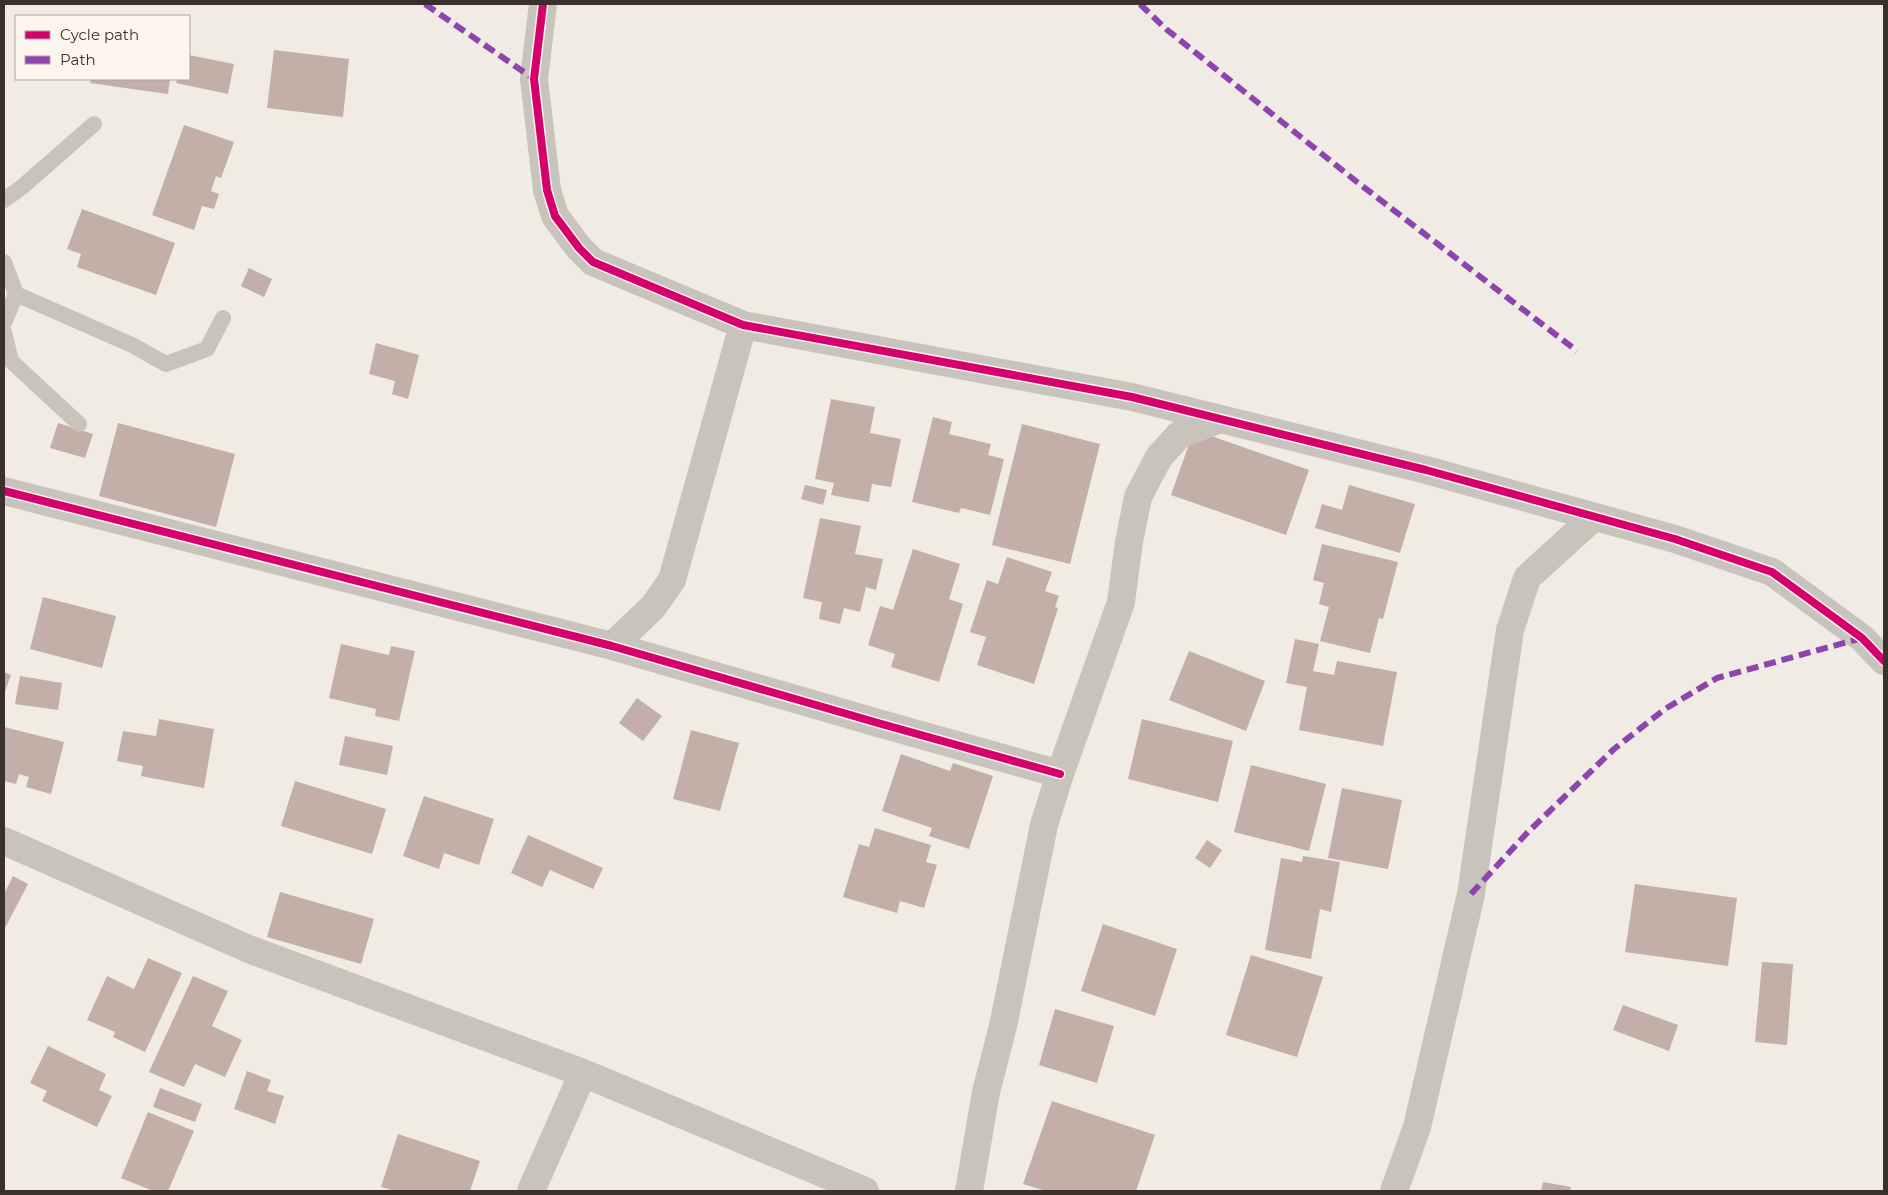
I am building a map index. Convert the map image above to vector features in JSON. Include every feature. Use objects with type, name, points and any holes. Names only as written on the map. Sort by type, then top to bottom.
[{"type":"street","points":[[543,4],[534,79],[547,190],[555,216],[579,248],[593,262],[743,325],[1132,396],[1426,470],[1675,539],[1772,572],[1862,638],[1884,661]]},
{"type":"street","points":[[612,646],[653,607],[672,580],[743,325]]},
{"type":"street","points":[[969,1191],[986,1092],[1003,1026],[1044,825],[1060,774],[1121,602],[1129,542],[1138,497],[1159,457],[1179,435],[1220,419]]},
{"type":"street","points":[[4,491],[612,646],[1060,774]]},
{"type":"street","points":[[1394,1191],[1417,1127],[1471,894],[1510,630],[1527,578],[1594,517]]},
{"type":"street","points":[[4,841],[251,950],[583,1073],[865,1191]]},
{"type":"street","points":[[531,1191],[583,1073]]},
{"type":"lane","points":[[4,200],[22,187],[94,124]]},
{"type":"lane","points":[[4,262],[16,294],[4,322]]},
{"type":"lane","points":[[16,294],[132,345],[166,364],[207,349],[223,318]]},
{"type":"lane","points":[[4,332],[11,361],[79,424]]},
{"type":"building","points":[[274,50],[349,59],[343,117],[267,108]]},
{"type":"building","points":[[190,55],[234,64],[228,94],[176,83],[177,80],[190,80]]},
{"type":"building","points":[[91,80],[170,80],[168,94],[90,83]]},
{"type":"building","points":[[184,125],[234,142],[221,178],[216,176],[211,191],[219,194],[214,209],[202,206],[194,230],[152,215]]},
{"type":"building","points":[[82,209],[175,243],[156,295],[77,267],[81,254],[67,249]]},
{"type":"building","points":[[249,268],[272,279],[264,297],[241,286]]},
{"type":"building","points":[[376,343],[419,355],[408,399],[392,394],[395,381],[369,374]]},
{"type":"building","points":[[831,399],[875,407],[870,433],[901,439],[891,487],[872,484],[869,502],[831,495],[834,483],[815,479]]},
{"type":"building","points":[[933,417],[952,422],[949,434],[991,444],[988,455],[1004,459],[990,515],[961,508],[959,513],[912,502]]},
{"type":"building","points":[[58,423],[93,434],[85,458],[50,448]]},
{"type":"building","points":[[118,423],[235,454],[216,527],[99,496]]},
{"type":"building","points":[[1022,424],[1100,444],[1070,564],[992,545]]},
{"type":"building","points":[[1194,430],[1309,470],[1286,535],[1171,495]]},
{"type":"building","points":[[805,485],[827,490],[823,505],[801,499]]},
{"type":"building","points":[[1349,485],[1415,504],[1400,553],[1315,528],[1322,504],[1342,510]]},
{"type":"building","points":[[820,518],[861,526],[855,554],[883,559],[876,590],[866,587],[860,612],[844,608],[840,624],[819,619],[822,602],[803,598]]},
{"type":"building","points":[[1322,544],[1398,562],[1383,619],[1379,618],[1370,653],[1320,641],[1329,607],[1319,604],[1324,583],[1313,580]]},
{"type":"building","points":[[913,549],[960,564],[949,599],[963,604],[939,682],[891,667],[895,654],[868,645],[880,606],[893,610]]},
{"type":"building","points":[[1007,557],[1052,572],[1045,591],[1059,596],[1055,607],[1058,608],[1034,684],[977,665],[986,637],[970,632],[987,580],[998,584]]},
{"type":"building","points":[[43,597],[116,616],[102,668],[30,649]]},
{"type":"building","points":[[1295,639],[1319,644],[1313,671],[1334,675],[1337,661],[1397,672],[1383,746],[1299,730],[1307,687],[1286,683]]},
{"type":"building","points":[[341,644],[389,655],[391,646],[415,651],[399,721],[375,716],[376,709],[329,698]]},
{"type":"building","points":[[1189,651],[1265,681],[1246,731],[1169,700]]},
{"type":"building","points":[[4,672],[11,675],[4,694]]},
{"type":"building","points":[[20,676],[62,683],[58,710],[15,704]]},
{"type":"building","points":[[637,698],[662,716],[643,741],[619,723]]},
{"type":"building","points":[[159,719],[214,729],[204,788],[141,776],[143,766],[117,761],[123,731],[156,736]]},
{"type":"building","points":[[1142,719],[1233,741],[1218,802],[1128,779]]},
{"type":"building","points":[[4,727],[64,742],[51,794],[26,787],[29,777],[19,774],[16,784],[4,781]]},
{"type":"building","points":[[691,730],[739,743],[720,811],[673,799]]},
{"type":"building","points":[[345,736],[393,746],[387,775],[339,765]]},
{"type":"building","points":[[901,754],[950,771],[953,763],[993,776],[969,849],[929,836],[932,828],[882,811]]},
{"type":"building","points":[[1251,765],[1326,784],[1309,851],[1234,832]]},
{"type":"building","points":[[295,781],[386,809],[372,854],[281,826]]},
{"type":"building","points":[[1342,788],[1402,800],[1388,869],[1328,858]]},
{"type":"building","points":[[424,796],[494,819],[479,865],[444,853],[439,869],[403,856]]},
{"type":"building","points":[[875,828],[931,845],[926,862],[937,865],[924,908],[900,901],[897,913],[843,897],[859,844],[869,847]]},
{"type":"building","points":[[528,835],[603,868],[593,889],[550,870],[542,887],[511,873]]},
{"type":"building","points":[[1207,840],[1222,850],[1210,868],[1195,858]]},
{"type":"building","points":[[1303,856],[1340,862],[1331,912],[1320,909],[1311,959],[1265,950],[1281,858],[1302,862]]},
{"type":"building","points":[[13,876],[28,884],[4,930],[4,894]]},
{"type":"building","points":[[1635,884],[1737,898],[1728,966],[1625,952]]},
{"type":"building","points":[[280,892],[374,919],[361,964],[267,937]]},
{"type":"building","points":[[1103,924],[1177,949],[1155,1016],[1081,991]]},
{"type":"building","points":[[1251,955],[1323,977],[1297,1057],[1226,1035]]},
{"type":"building","points":[[148,958],[182,973],[145,1052],[113,1037],[115,1032],[87,1020],[107,976],[134,989]]},
{"type":"building","points":[[1762,962],[1793,964],[1787,1045],[1755,1042]]},
{"type":"building","points":[[193,976],[228,991],[212,1026],[242,1040],[225,1077],[195,1064],[184,1087],[149,1072]]},
{"type":"building","points":[[1623,1005],[1678,1025],[1669,1051],[1613,1030]]},
{"type":"building","points":[[1055,1009],[1114,1026],[1097,1083],[1039,1065]]},
{"type":"building","points":[[48,1046],[106,1074],[99,1090],[112,1096],[97,1127],[42,1101],[47,1091],[30,1083]]},
{"type":"building","points":[[247,1071],[271,1080],[267,1091],[284,1096],[275,1124],[234,1109]]},
{"type":"building","points":[[160,1088],[202,1104],[195,1122],[153,1107]]},
{"type":"building","points":[[1052,1101],[1155,1135],[1136,1191],[1046,1191],[1023,1184]]},
{"type":"building","points":[[148,1112],[194,1131],[168,1191],[153,1191],[121,1178]]},
{"type":"building","points":[[398,1134],[480,1161],[470,1191],[395,1191],[381,1187]]},
{"type":"building","points":[[1543,1182],[1571,1187],[1570,1191],[1541,1191]]},
{"type":"marked path","points":[[425,4],[534,79]]},
{"type":"marked path","points":[[1140,4],[1166,29],[1357,182],[1577,351]]},
{"type":"marked path","points":[[1471,894],[1527,833],[1614,749],[1665,709],[1717,678],[1862,638]]},
{"type":"cycle path","points":[[543,4],[534,79],[547,190],[555,216],[579,248],[593,262],[743,325],[1132,397],[1426,470],[1675,539],[1772,572],[1862,638],[1884,661]]},
{"type":"cycle path","points":[[4,491],[612,646],[1060,774]]}]
